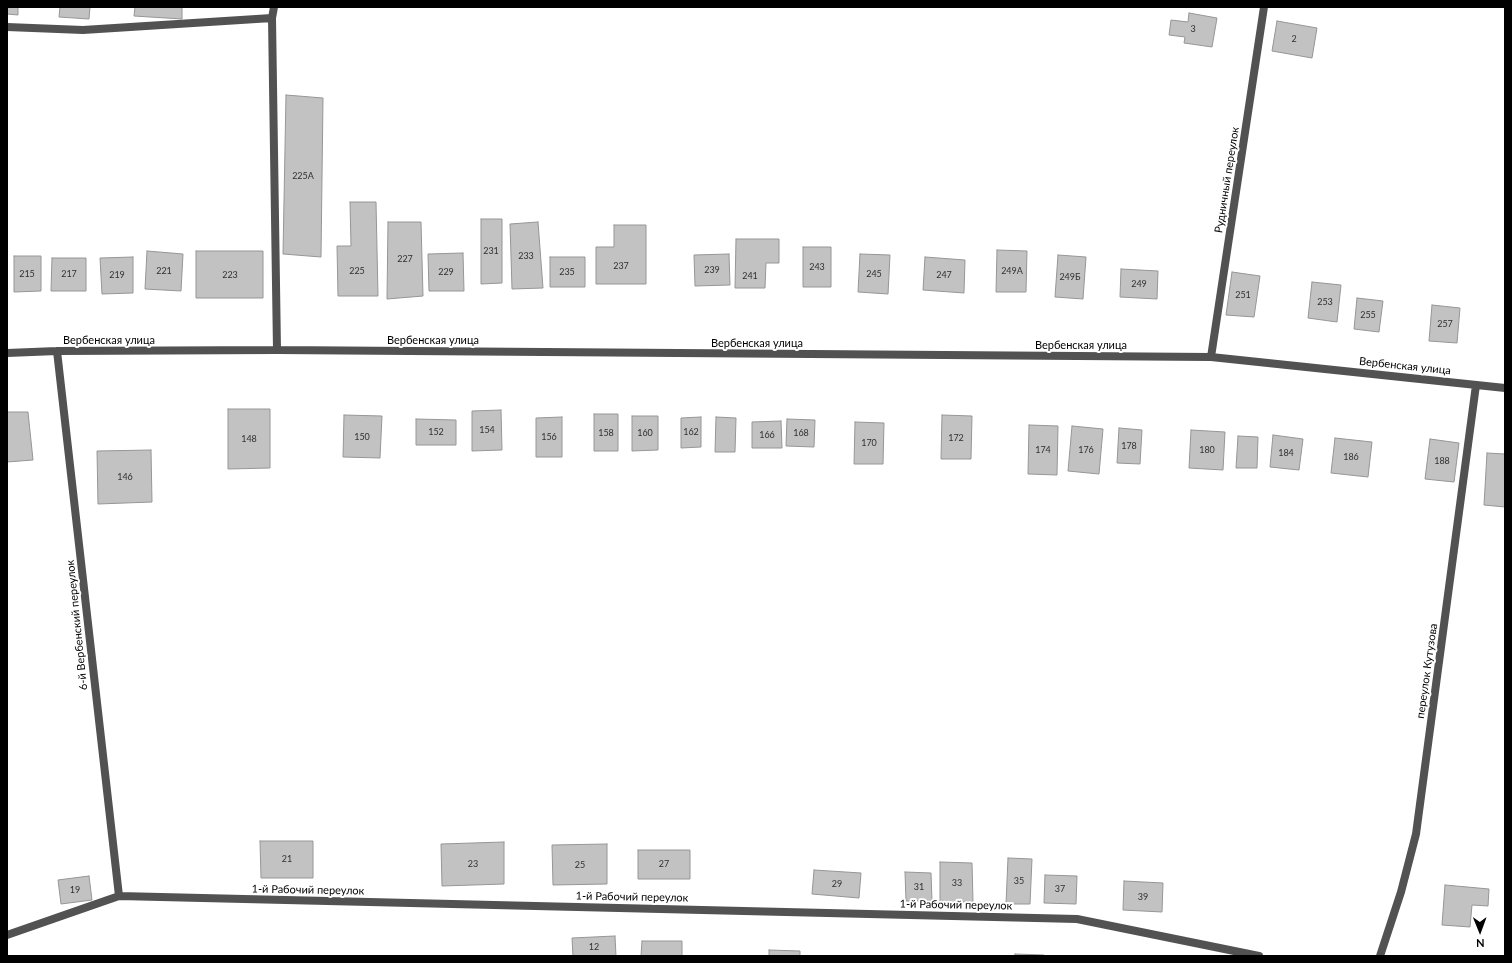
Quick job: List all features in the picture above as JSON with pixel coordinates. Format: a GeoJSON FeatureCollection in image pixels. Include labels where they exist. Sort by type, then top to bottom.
{"type":"FeatureCollection","features":[{"type":"Feature","properties":{"kind":"street"},"geometry":{"type":"LineString","coordinates":[[274,7],[272,18],[277,350]]}},
{"type":"Feature","properties":{"kind":"street","name":"Рудничный переулок"},"geometry":{"type":"LineString","coordinates":[[1210,357],[1264,7]]}},
{"type":"Feature","properties":{"kind":"street"},"geometry":{"type":"LineString","coordinates":[[7,27],[82,30],[272,18]]}},
{"type":"Feature","properties":{"kind":"street","name":"Вербенская улица"},"geometry":{"type":"LineString","coordinates":[[7,353],[57,351],[277,350],[1210,357],[1505,388]]}},
{"type":"Feature","properties":{"kind":"street","name":"6-й Вербенский переулок"},"geometry":{"type":"LineString","coordinates":[[57,351],[119,896]]}},
{"type":"Feature","properties":{"kind":"street","name":"переулок Кутузова"},"geometry":{"type":"LineString","coordinates":[[1380,956],[1416,834],[1476,385]]}},
{"type":"Feature","properties":{"kind":"street","name":"1-й Рабочий переулок"},"geometry":{"type":"LineString","coordinates":[[7,934],[119,896],[1076,919],[1259,956]]}},
{"type":"Feature","properties":{"kind":"building"},"geometry":{"type":"Polygon","coordinates":[[[7,7],[18,7],[18,15],[7,14],[7,7]]]}},
{"type":"Feature","properties":{"kind":"building"},"geometry":{"type":"Polygon","coordinates":[[[60,7],[90,7],[89,19],[59,17],[60,7]]]}},
{"type":"Feature","properties":{"kind":"building"},"geometry":{"type":"Polygon","coordinates":[[[135,7],[182,7],[182,19],[134,16],[135,7]]]}},
{"type":"Feature","properties":{"kind":"building"},"geometry":{"type":"Polygon","coordinates":[[[1189,13],[1217,18],[1212,47],[1184,43],[1185,37],[1169,35],[1171,20],[1188,22],[1189,13]]]}},
{"type":"Feature","properties":{"kind":"building"},"geometry":{"type":"Polygon","coordinates":[[[1277,21],[1317,28],[1312,58],[1272,51],[1277,21]]]}},
{"type":"Feature","properties":{"kind":"building"},"geometry":{"type":"Polygon","coordinates":[[[286,95],[323,98],[321,257],[283,254],[286,95]]]}},
{"type":"Feature","properties":{"kind":"building"},"geometry":{"type":"Polygon","coordinates":[[[350,202],[376,202],[378,296],[338,296],[337,246],[351,246],[350,202]]]}},
{"type":"Feature","properties":{"kind":"building"},"geometry":{"type":"Polygon","coordinates":[[[481,219],[502,219],[502,283],[481,284],[481,219]]]}},
{"type":"Feature","properties":{"kind":"building"},"geometry":{"type":"Polygon","coordinates":[[[388,222],[421,222],[423,296],[387,299],[388,222]]]}},
{"type":"Feature","properties":{"kind":"building"},"geometry":{"type":"Polygon","coordinates":[[[538,222],[543,288],[512,289],[510,224],[538,222]]]}},
{"type":"Feature","properties":{"kind":"building"},"geometry":{"type":"Polygon","coordinates":[[[614,225],[646,225],[646,284],[596,284],[596,247],[614,247],[614,225]]]}},
{"type":"Feature","properties":{"kind":"building"},"geometry":{"type":"Polygon","coordinates":[[[736,239],[779,239],[779,263],[766,263],[765,288],[735,288],[736,239]]]}},
{"type":"Feature","properties":{"kind":"building"},"geometry":{"type":"Polygon","coordinates":[[[803,247],[831,247],[831,287],[803,287],[803,247]]]}},
{"type":"Feature","properties":{"kind":"building"},"geometry":{"type":"Polygon","coordinates":[[[997,250],[1027,251],[1026,292],[996,292],[997,250]]]}},
{"type":"Feature","properties":{"kind":"building"},"geometry":{"type":"Polygon","coordinates":[[[147,251],[183,254],[181,291],[145,289],[147,251]]]}},
{"type":"Feature","properties":{"kind":"building"},"geometry":{"type":"Polygon","coordinates":[[[196,251],[263,251],[263,298],[196,298],[196,251]]]}},
{"type":"Feature","properties":{"kind":"building"},"geometry":{"type":"Polygon","coordinates":[[[463,253],[464,291],[429,291],[428,254],[463,253]]]}},
{"type":"Feature","properties":{"kind":"building"},"geometry":{"type":"Polygon","coordinates":[[[729,254],[730,285],[695,286],[694,255],[729,254]]]}},
{"type":"Feature","properties":{"kind":"building"},"geometry":{"type":"Polygon","coordinates":[[[860,254],[890,255],[888,294],[858,292],[860,254]]]}},
{"type":"Feature","properties":{"kind":"building"},"geometry":{"type":"Polygon","coordinates":[[[1058,255],[1086,257],[1083,299],[1055,297],[1058,255]]]}},
{"type":"Feature","properties":{"kind":"building"},"geometry":{"type":"Polygon","coordinates":[[[14,256],[41,256],[41,291],[14,292],[14,256]]]}},
{"type":"Feature","properties":{"kind":"building"},"geometry":{"type":"Polygon","coordinates":[[[133,257],[133,293],[102,294],[100,258],[133,257]]]}},
{"type":"Feature","properties":{"kind":"building"},"geometry":{"type":"Polygon","coordinates":[[[550,257],[585,257],[585,287],[550,287],[550,257]]]}},
{"type":"Feature","properties":{"kind":"building"},"geometry":{"type":"Polygon","coordinates":[[[925,257],[965,260],[964,293],[923,290],[925,257]]]}},
{"type":"Feature","properties":{"kind":"building"},"geometry":{"type":"Polygon","coordinates":[[[52,258],[86,258],[86,291],[51,291],[52,258]]]}},
{"type":"Feature","properties":{"kind":"building"},"geometry":{"type":"Polygon","coordinates":[[[1121,269],[1158,271],[1157,299],[1120,297],[1121,269]]]}},
{"type":"Feature","properties":{"kind":"building"},"geometry":{"type":"Polygon","coordinates":[[[1232,272],[1260,276],[1254,317],[1226,315],[1232,272]]]}},
{"type":"Feature","properties":{"kind":"building"},"geometry":{"type":"Polygon","coordinates":[[[1312,282],[1341,285],[1337,322],[1308,318],[1312,282]]]}},
{"type":"Feature","properties":{"kind":"building"},"geometry":{"type":"Polygon","coordinates":[[[1357,298],[1383,301],[1379,332],[1354,329],[1357,298]]]}},
{"type":"Feature","properties":{"kind":"building"},"geometry":{"type":"Polygon","coordinates":[[[1432,305],[1460,308],[1457,343],[1429,341],[1432,305]]]}},
{"type":"Feature","properties":{"kind":"building"},"geometry":{"type":"Polygon","coordinates":[[[228,409],[270,409],[270,468],[228,469],[228,409]]]}},
{"type":"Feature","properties":{"kind":"building"},"geometry":{"type":"Polygon","coordinates":[[[501,410],[502,450],[472,451],[472,411],[501,410]]]}},
{"type":"Feature","properties":{"kind":"building"},"geometry":{"type":"Polygon","coordinates":[[[7,412],[28,412],[33,460],[7,462],[7,412]]]}},
{"type":"Feature","properties":{"kind":"building"},"geometry":{"type":"Polygon","coordinates":[[[594,414],[618,414],[618,451],[594,451],[594,414]]]}},
{"type":"Feature","properties":{"kind":"building"},"geometry":{"type":"Polygon","coordinates":[[[344,415],[382,416],[380,458],[343,457],[344,415]]]}},
{"type":"Feature","properties":{"kind":"building"},"geometry":{"type":"Polygon","coordinates":[[[942,415],[972,416],[971,459],[941,459],[942,415]]]}},
{"type":"Feature","properties":{"kind":"building"},"geometry":{"type":"Polygon","coordinates":[[[632,416],[658,416],[658,450],[632,451],[632,416]]]}},
{"type":"Feature","properties":{"kind":"building"},"geometry":{"type":"Polygon","coordinates":[[[562,417],[562,457],[536,457],[536,418],[562,417]]]}},
{"type":"Feature","properties":{"kind":"building"},"geometry":{"type":"Polygon","coordinates":[[[701,417],[701,447],[681,448],[681,418],[701,417]]]}},
{"type":"Feature","properties":{"kind":"building"},"geometry":{"type":"Polygon","coordinates":[[[716,417],[736,418],[735,452],[715,452],[716,417]]]}},
{"type":"Feature","properties":{"kind":"building"},"geometry":{"type":"Polygon","coordinates":[[[416,419],[456,420],[456,445],[416,445],[416,419]]]}},
{"type":"Feature","properties":{"kind":"building"},"geometry":{"type":"Polygon","coordinates":[[[787,419],[815,420],[814,447],[786,446],[787,419]]]}},
{"type":"Feature","properties":{"kind":"building"},"geometry":{"type":"Polygon","coordinates":[[[781,421],[782,448],[752,448],[752,422],[781,421]]]}},
{"type":"Feature","properties":{"kind":"building"},"geometry":{"type":"Polygon","coordinates":[[[855,422],[884,423],[883,464],[854,464],[855,422]]]}},
{"type":"Feature","properties":{"kind":"building"},"geometry":{"type":"Polygon","coordinates":[[[1029,425],[1058,426],[1057,475],[1028,474],[1029,425]]]}},
{"type":"Feature","properties":{"kind":"building"},"geometry":{"type":"Polygon","coordinates":[[[1072,426],[1103,429],[1099,474],[1068,471],[1072,426]]]}},
{"type":"Feature","properties":{"kind":"building"},"geometry":{"type":"Polygon","coordinates":[[[1119,428],[1142,430],[1140,464],[1117,463],[1119,428]]]}},
{"type":"Feature","properties":{"kind":"building"},"geometry":{"type":"Polygon","coordinates":[[[1191,430],[1225,432],[1223,470],[1189,468],[1191,430]]]}},
{"type":"Feature","properties":{"kind":"building"},"geometry":{"type":"Polygon","coordinates":[[[1273,435],[1303,439],[1299,470],[1270,467],[1273,435]]]}},
{"type":"Feature","properties":{"kind":"building"},"geometry":{"type":"Polygon","coordinates":[[[1238,436],[1258,437],[1257,468],[1236,468],[1238,436]]]}},
{"type":"Feature","properties":{"kind":"building"},"geometry":{"type":"Polygon","coordinates":[[[1335,438],[1372,442],[1368,477],[1331,473],[1335,438]]]}},
{"type":"Feature","properties":{"kind":"building"},"geometry":{"type":"Polygon","coordinates":[[[1430,439],[1459,443],[1454,482],[1425,479],[1430,439]]]}},
{"type":"Feature","properties":{"kind":"building"},"geometry":{"type":"Polygon","coordinates":[[[151,450],[152,502],[98,504],[97,451],[151,450]]]}},
{"type":"Feature","properties":{"kind":"building"},"geometry":{"type":"Polygon","coordinates":[[[1487,453],[1505,454],[1505,507],[1484,505],[1487,453]]]}},
{"type":"Feature","properties":{"kind":"building"},"geometry":{"type":"Polygon","coordinates":[[[260,841],[313,841],[313,878],[261,878],[260,841]]]}},
{"type":"Feature","properties":{"kind":"building"},"geometry":{"type":"Polygon","coordinates":[[[504,842],[504,884],[442,886],[441,844],[504,842]]]}},
{"type":"Feature","properties":{"kind":"building"},"geometry":{"type":"Polygon","coordinates":[[[607,844],[607,884],[553,885],[552,845],[607,844]]]}},
{"type":"Feature","properties":{"kind":"building"},"geometry":{"type":"Polygon","coordinates":[[[638,850],[690,850],[690,879],[638,879],[638,850]]]}},
{"type":"Feature","properties":{"kind":"building"},"geometry":{"type":"Polygon","coordinates":[[[1008,858],[1032,859],[1030,904],[1006,904],[1008,858]]]}},
{"type":"Feature","properties":{"kind":"building"},"geometry":{"type":"Polygon","coordinates":[[[940,862],[972,863],[973,902],[940,902],[940,862]]]}},
{"type":"Feature","properties":{"kind":"building"},"geometry":{"type":"Polygon","coordinates":[[[814,870],[861,873],[859,898],[812,894],[814,870]]]}},
{"type":"Feature","properties":{"kind":"building"},"geometry":{"type":"Polygon","coordinates":[[[905,872],[931,873],[932,901],[906,901],[905,872]]]}},
{"type":"Feature","properties":{"kind":"building"},"geometry":{"type":"Polygon","coordinates":[[[1045,875],[1077,876],[1076,904],[1044,903],[1045,875]]]}},
{"type":"Feature","properties":{"kind":"building"},"geometry":{"type":"Polygon","coordinates":[[[89,876],[92,900],[61,904],[58,880],[89,876]]]}},
{"type":"Feature","properties":{"kind":"building"},"geometry":{"type":"Polygon","coordinates":[[[1124,881],[1163,883],[1162,912],[1123,910],[1124,881]]]}},
{"type":"Feature","properties":{"kind":"building"},"geometry":{"type":"Polygon","coordinates":[[[1445,885],[1489,889],[1488,906],[1472,905],[1470,927],[1442,925],[1445,885]]]}},
{"type":"Feature","properties":{"kind":"building"},"geometry":{"type":"Polygon","coordinates":[[[615,936],[616,956],[573,956],[572,938],[615,936]]]}},
{"type":"Feature","properties":{"kind":"building"},"geometry":{"type":"Polygon","coordinates":[[[642,941],[682,941],[682,956],[641,956],[642,941]]]}},
{"type":"Feature","properties":{"kind":"building"},"geometry":{"type":"Polygon","coordinates":[[[769,950],[800,951],[800,956],[769,956],[769,950]]]}},
{"type":"Feature","properties":{"kind":"building"},"geometry":{"type":"Polygon","coordinates":[[[1015,954],[1044,955],[1044,956],[1015,956],[1015,954]]]}}]}
